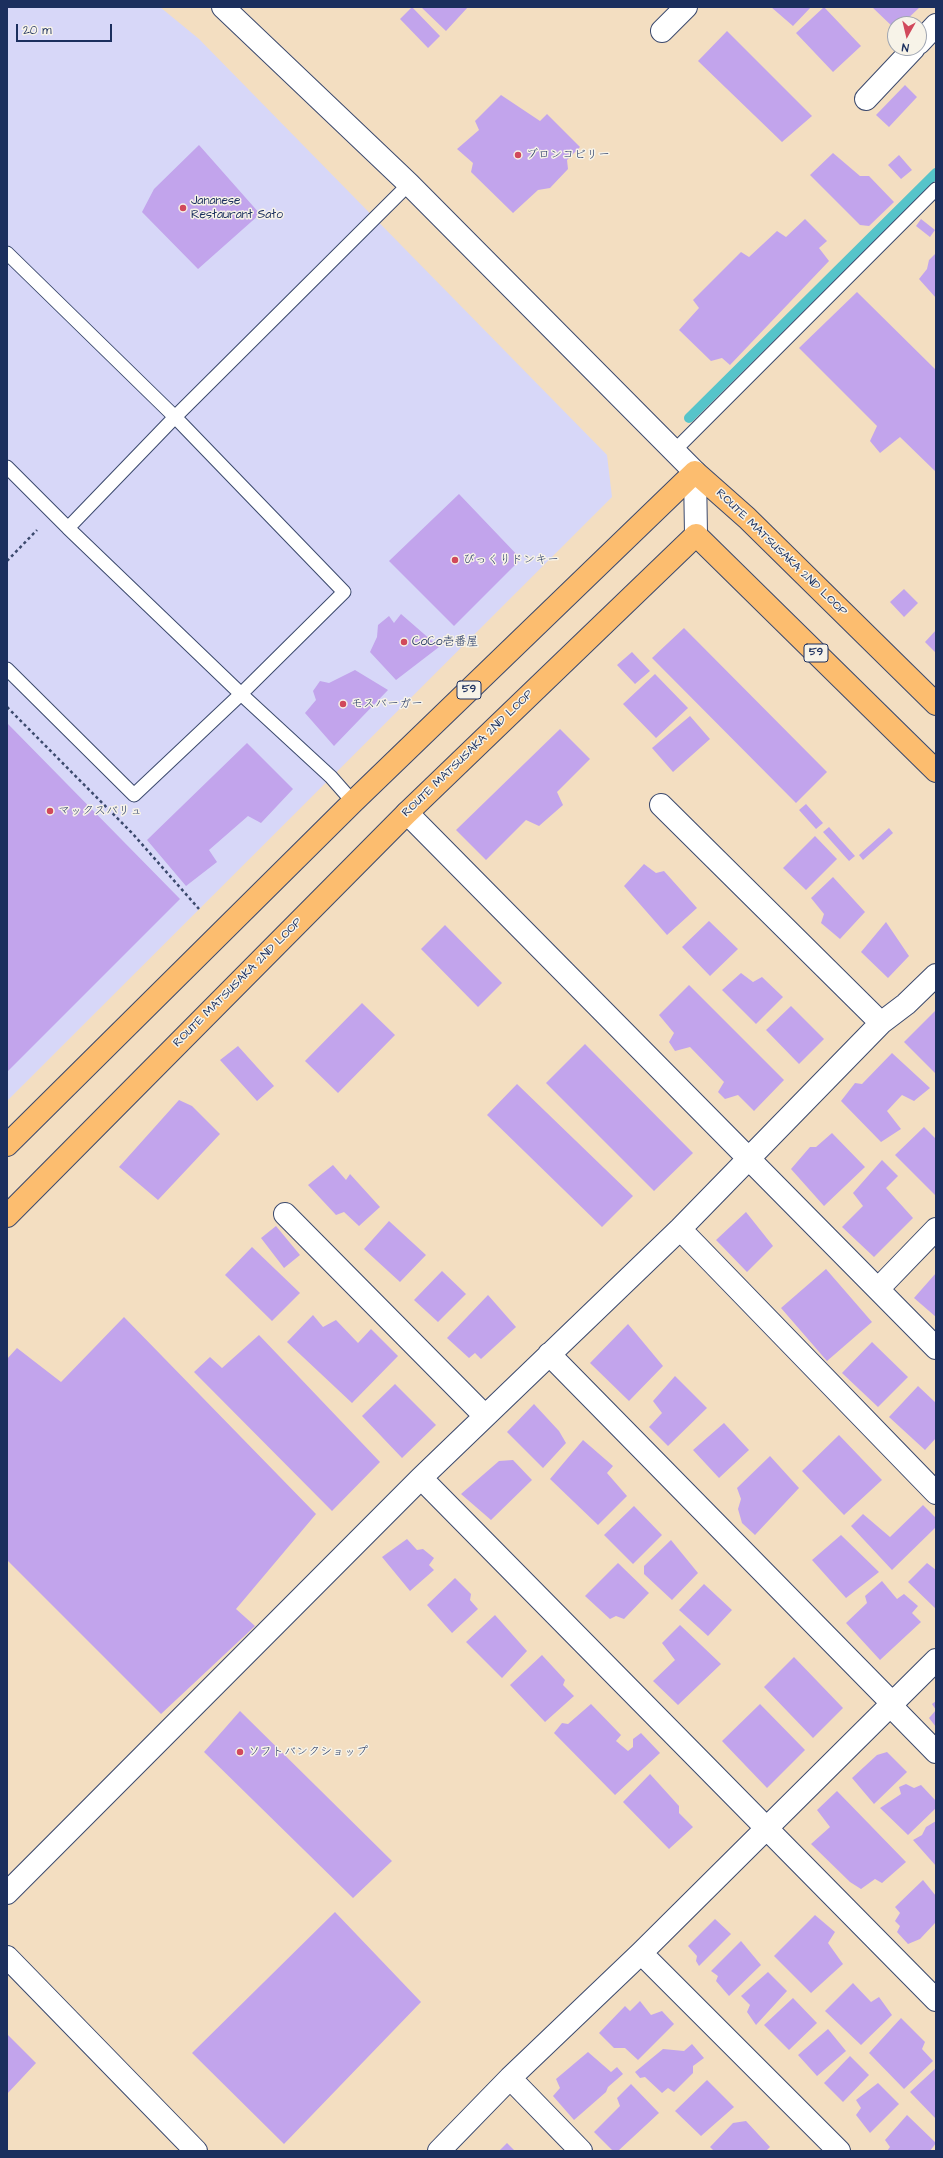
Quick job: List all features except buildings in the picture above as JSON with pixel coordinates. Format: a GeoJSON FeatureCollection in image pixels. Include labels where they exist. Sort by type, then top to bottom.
{"type":"FeatureCollection","features":[{"type":"Feature","properties":{"kind":"main road","name":"ROUTE MATSUSAKA 2ND LOOP"},"geometry":{"type":"LineString","coordinates":[[695,472],[748,518],[936,704]]}},
{"type":"Feature","properties":{"kind":"main road","name":"59"},"geometry":{"type":"LineString","coordinates":[[7,1145],[353,802],[695,472]]}},
{"type":"Feature","properties":{"kind":"main road","name":"ROUTE MATSUSAKA 2ND LOOP"},"geometry":{"type":"LineString","coordinates":[[7,1216],[407,813],[696,535]]}},
{"type":"Feature","properties":{"kind":"main road","name":"59"},"geometry":{"type":"LineString","coordinates":[[696,535],[936,771]]}},
{"type":"Feature","properties":{"kind":"street"},"geometry":{"type":"LineString","coordinates":[[223,7],[409,184],[695,472],[696,535]]}},
{"type":"Feature","properties":{"kind":"street"},"geometry":{"type":"LineString","coordinates":[[662,31],[686,7]]}},
{"type":"Feature","properties":{"kind":"street"},"geometry":{"type":"LineString","coordinates":[[927,34],[936,24]]}},
{"type":"Feature","properties":{"kind":"street"},"geometry":{"type":"LineString","coordinates":[[866,99],[906,56]]}},
{"type":"Feature","properties":{"kind":"street"},"geometry":{"type":"LineString","coordinates":[[661,805],[881,1023]]}},
{"type":"Feature","properties":{"kind":"street"},"geometry":{"type":"LineString","coordinates":[[407,813],[936,1348]]}},
{"type":"Feature","properties":{"kind":"street"},"geometry":{"type":"LineString","coordinates":[[7,1893],[421,1478],[680,1229],[881,1023],[906,1004],[936,974]]}},
{"type":"Feature","properties":{"kind":"street"},"geometry":{"type":"LineString","coordinates":[[285,1214],[485,1416]]}},
{"type":"Feature","properties":{"kind":"street"},"geometry":{"type":"LineString","coordinates":[[680,1229],[936,1493]]}},
{"type":"Feature","properties":{"kind":"street"},"geometry":{"type":"LineString","coordinates":[[878,1289],[936,1229]]}},
{"type":"Feature","properties":{"kind":"street"},"geometry":{"type":"LineString","coordinates":[[549,1354],[936,1752]]}},
{"type":"Feature","properties":{"kind":"street"},"geometry":{"type":"LineString","coordinates":[[421,1478],[936,2000]]}},
{"type":"Feature","properties":{"kind":"street"},"geometry":{"type":"LineString","coordinates":[[439,2151],[510,2078],[641,1953],[936,1660]]}},
{"type":"Feature","properties":{"kind":"street"},"geometry":{"type":"LineString","coordinates":[[641,1953],[840,2151]]}},
{"type":"Feature","properties":{"kind":"street"},"geometry":{"type":"LineString","coordinates":[[7,1957],[196,2151]]}},
{"type":"Feature","properties":{"kind":"street"},"geometry":{"type":"LineString","coordinates":[[510,2078],[581,2151]]}},
{"type":"Feature","properties":{"kind":"lane"},"geometry":{"type":"LineString","coordinates":[[68,528],[175,417],[409,184]]}},
{"type":"Feature","properties":{"kind":"lane"},"geometry":{"type":"LineString","coordinates":[[674,451],[936,189]]}},
{"type":"Feature","properties":{"kind":"lane"},"geometry":{"type":"LineString","coordinates":[[7,253],[175,417],[344,592],[241,694],[134,795],[7,669]]}},
{"type":"Feature","properties":{"kind":"lane"},"geometry":{"type":"LineString","coordinates":[[7,467],[68,528],[241,694],[331,777],[353,802]]}},
{"type":"Feature","properties":{"kind":"path"},"geometry":{"type":"LineString","coordinates":[[7,561],[38,529]]}},
{"type":"Feature","properties":{"kind":"path"},"geometry":{"type":"LineString","coordinates":[[7,707],[133,834],[198,909]]}},
{"type":"Feature","properties":{"kind":"shaded area"},"geometry":{"type":"Polygon","coordinates":[[[7,7],[160,7],[199,39],[607,455],[612,497],[7,1101],[7,7]]]}},
{"type":"Feature","properties":{"kind":"waterway"},"geometry":{"type":"LineString","coordinates":[[689,418],[936,173]]}},
{"type":"Feature","properties":{"kind":"place","name":"ブロンコビリー"},"geometry":{"type":"Point","coordinates":[518,155]}},
{"type":"Feature","properties":{"kind":"place","name":"Jananese Restaurant Sato"},"geometry":{"type":"Point","coordinates":[183,208]}},
{"type":"Feature","properties":{"kind":"place","name":"びっくりドンキー"},"geometry":{"type":"Point","coordinates":[455,560]}},
{"type":"Feature","properties":{"kind":"place","name":"CoCo壱番屋"},"geometry":{"type":"Point","coordinates":[404,642]}},
{"type":"Feature","properties":{"kind":"place","name":"モスバーガー"},"geometry":{"type":"Point","coordinates":[343,704]}},
{"type":"Feature","properties":{"kind":"place","name":"マックスバリュ"},"geometry":{"type":"Point","coordinates":[50,811]}},
{"type":"Feature","properties":{"kind":"place","name":"ソフトバンクショップ"},"geometry":{"type":"Point","coordinates":[240,1752]}}]}
